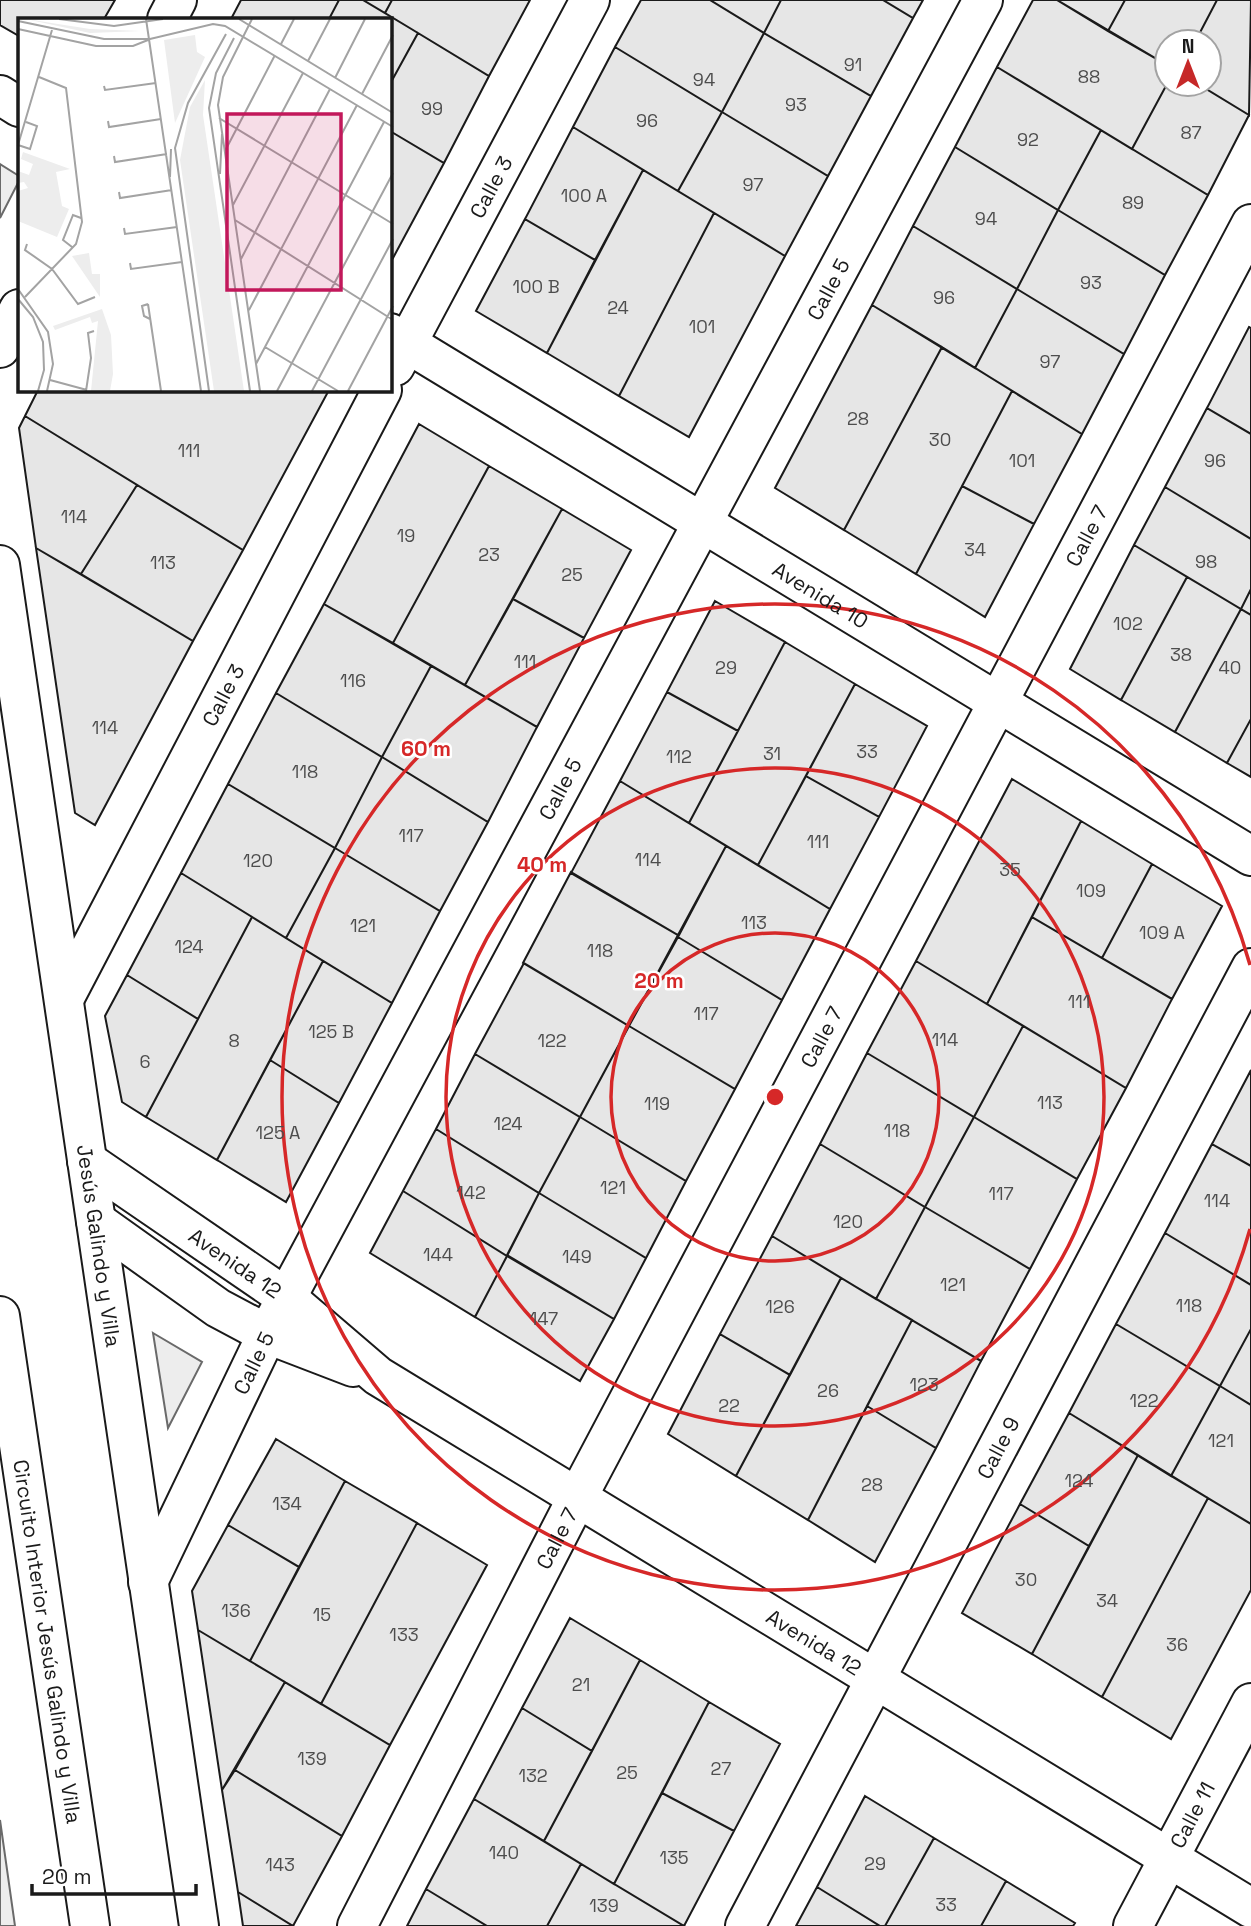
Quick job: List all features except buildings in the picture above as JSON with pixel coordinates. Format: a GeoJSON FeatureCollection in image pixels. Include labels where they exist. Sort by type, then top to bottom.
{"type":"FeatureCollection","features":[{"type":"Feature","properties":{"kind":"main road"},"geometry":{"type":"LineString","coordinates":[[168,18],[177,0]]}},
{"type":"Feature","properties":{"kind":"main road","name":"Calle 3"},"geometry":{"type":"LineString","coordinates":[[396,350],[590,0]]}},
{"type":"Feature","properties":{"kind":"main road","name":"Calle 5"},"geometry":{"type":"LineString","coordinates":[[148,1582],[267,1334],[983,0]]}},
{"type":"Feature","properties":{"kind":"main road"},"geometry":{"type":"LineString","coordinates":[[0,95],[18,106]]}},
{"type":"Feature","properties":{"kind":"main road","name":"Calle 7"},"geometry":{"type":"LineString","coordinates":[[357,1926],[577,1498],[1251,224]]}},
{"type":"Feature","properties":{"kind":"main road"},"geometry":{"type":"LineString","coordinates":[[0,348],[18,311]]}},
{"type":"Feature","properties":{"kind":"main road","name":"Avenida 10"},"geometry":{"type":"LineString","coordinates":[[396,350],[703,522],[1251,856]]}},
{"type":"Feature","properties":{"kind":"main road","name":"Calle 3"},"geometry":{"type":"LineString","coordinates":[[64,999],[381,392]]}},
{"type":"Feature","properties":{"kind":"main road","name":"Jesús Galindo y Villa"},"geometry":{"type":"LineString","coordinates":[[0,565],[199,1926]]}},
{"type":"Feature","properties":{"kind":"main road","name":"Calle 9"},"geometry":{"type":"LineString","coordinates":[[745,1926],[1251,968]]}},
{"type":"Feature","properties":{"kind":"main road","name":"Avenida 12"},"geometry":{"type":"LineString","coordinates":[[87,1161],[287,1298],[378,1376],[1251,1908]]}},
{"type":"Feature","properties":{"kind":"main road","name":"Avenida 12"},"geometry":{"type":"LineString","coordinates":[[96,1221],[218,1308],[267,1334],[378,1376]]}},
{"type":"Feature","properties":{"kind":"main road","name":"Circuito Interior Jesús Galindo y Villa"},"geometry":{"type":"LineString","coordinates":[[0,1316],[90,1926]]}},
{"type":"Feature","properties":{"kind":"main road","name":"Calle 11"},"geometry":{"type":"LineString","coordinates":[[1133,1926],[1251,1703]]}},
{"type":"Feature","properties":{"kind":"shaded area"},"geometry":{"type":"Polygon","coordinates":[[[0,164],[18,175],[18,183],[0,218],[0,164]]]}},
{"type":"Feature","properties":{"kind":"shaded area"},"geometry":{"type":"Polygon","coordinates":[[[153,1333],[202,1362],[168,1428],[153,1333]]]}},
{"type":"Feature","properties":{"kind":"shaded area"},"geometry":{"type":"Polygon","coordinates":[[[0,1820],[15,1926],[0,1926],[0,1820]]]}}]}
